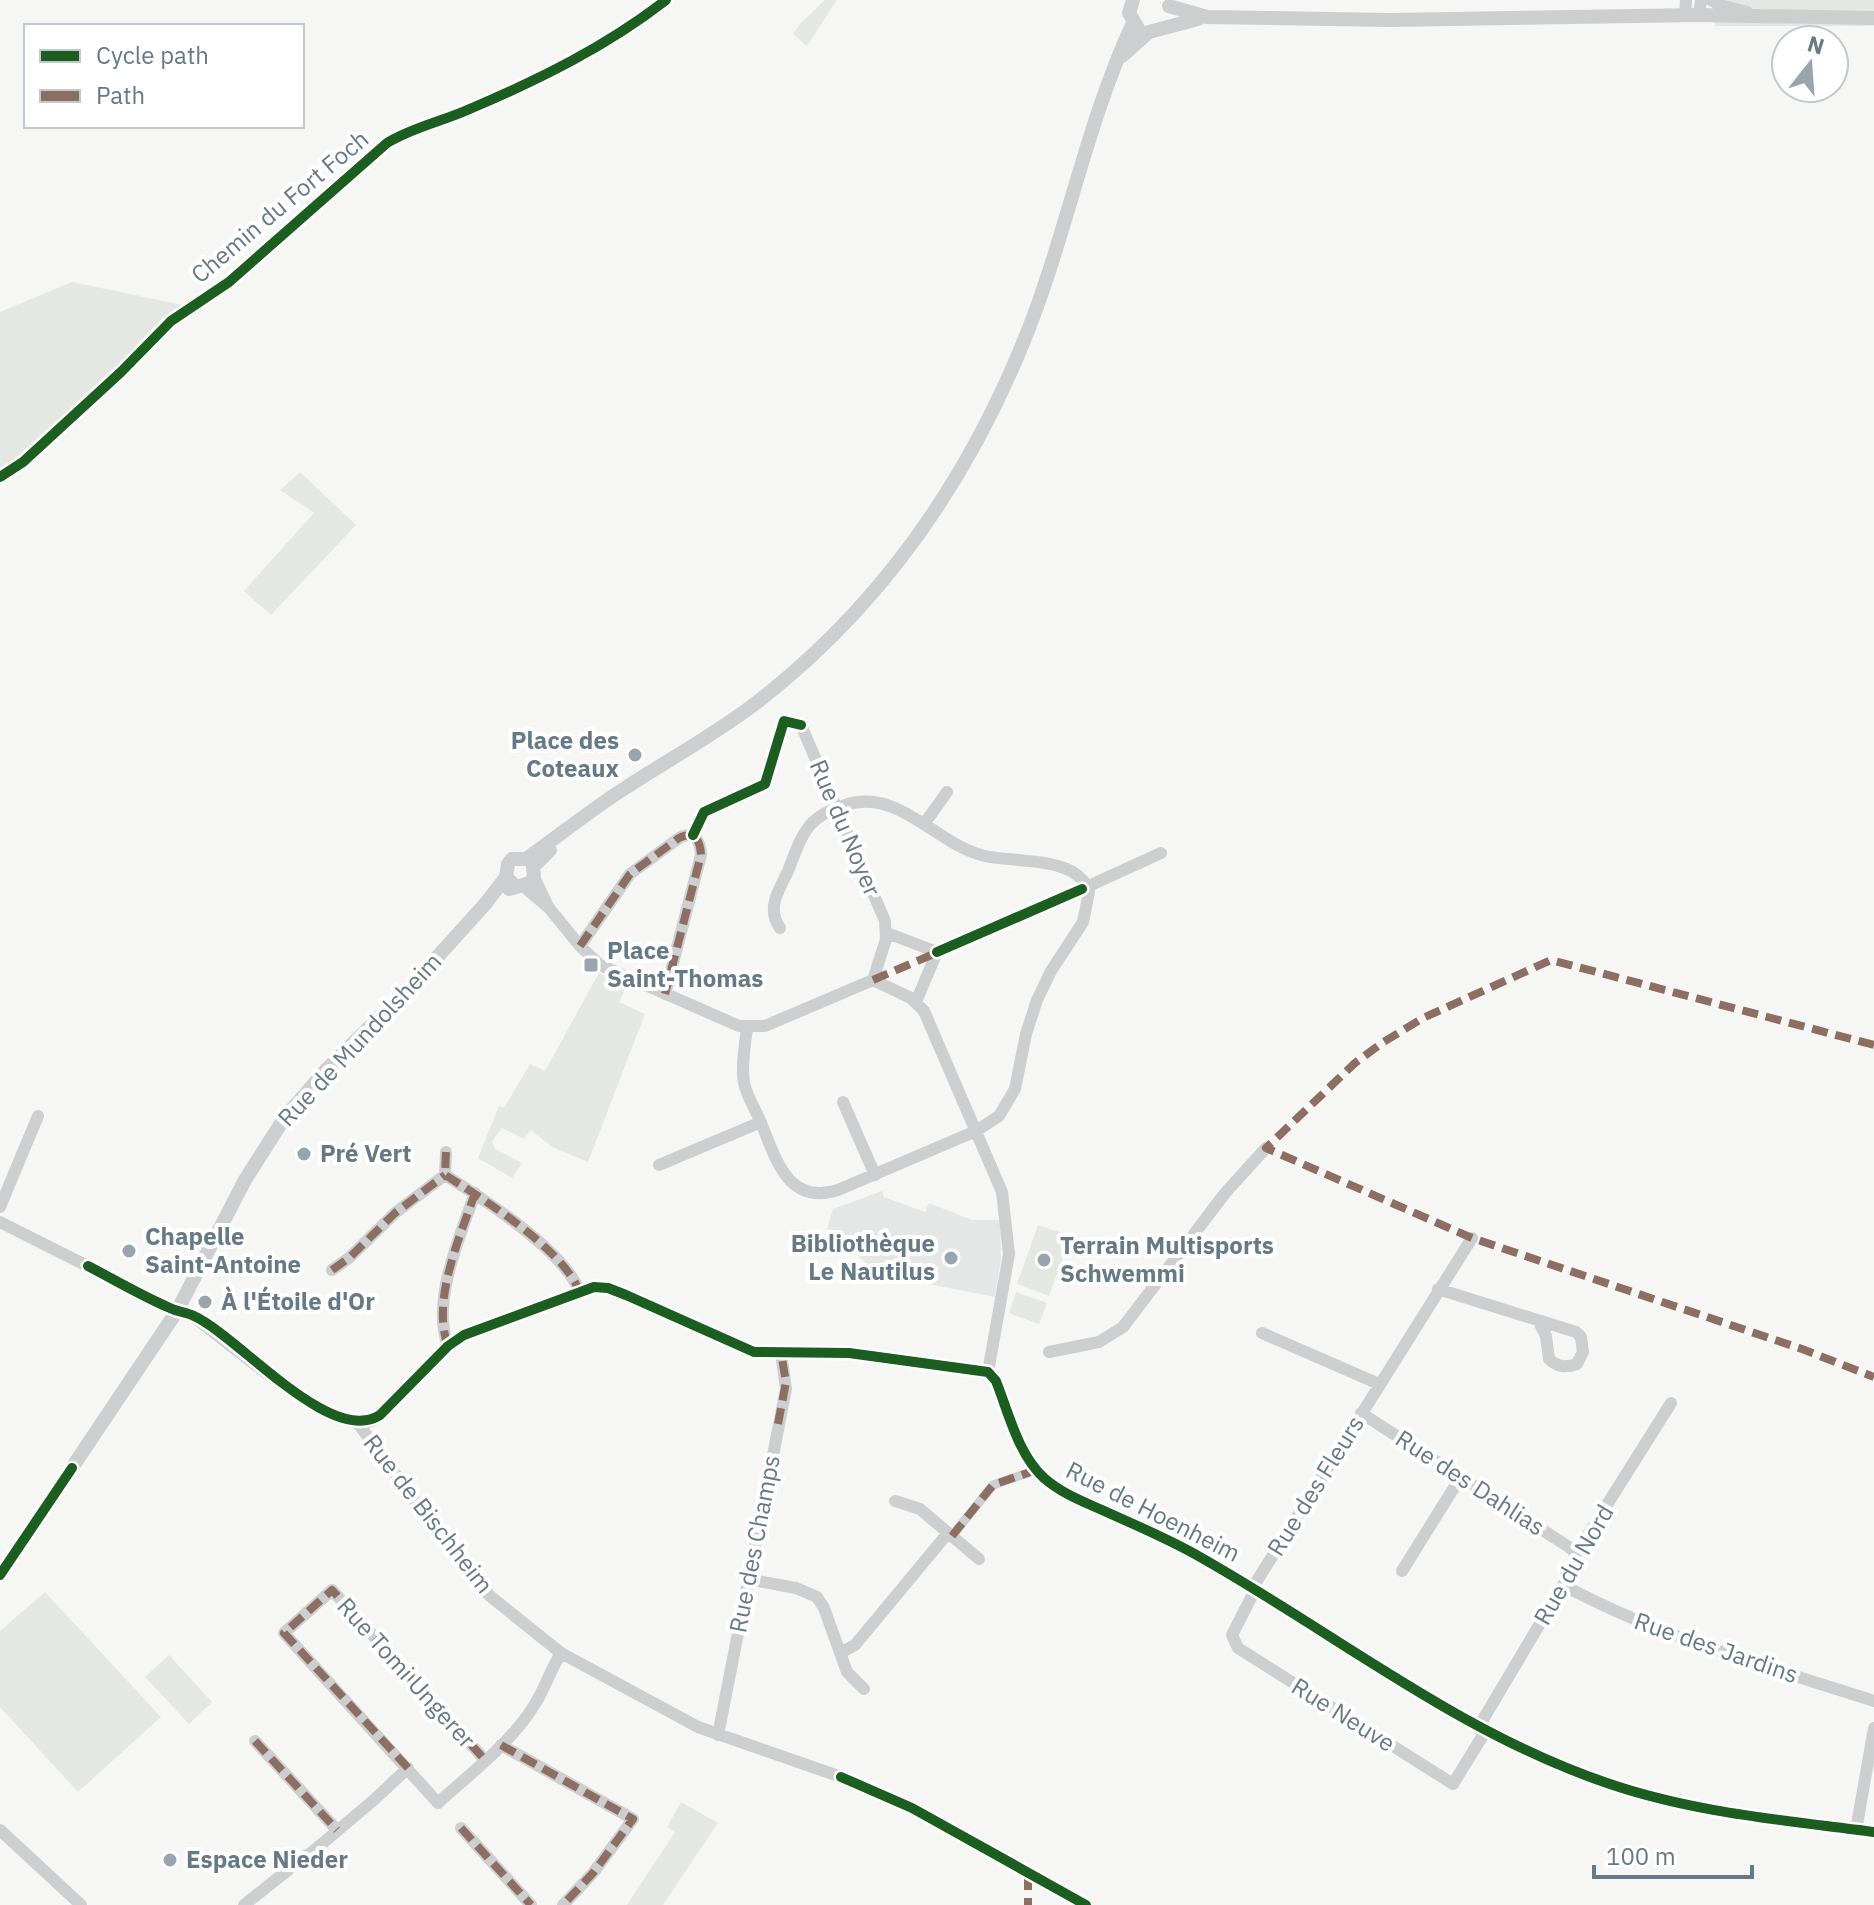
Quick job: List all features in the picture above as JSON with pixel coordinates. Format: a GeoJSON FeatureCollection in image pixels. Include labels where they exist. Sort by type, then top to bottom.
{"type":"FeatureCollection","features":[{"type":"Feature","properties":{"kind":"street"},"geometry":{"type":"LineString","coordinates":[[1133,0],[1129,13],[1133,23],[1143,31],[1207,17],[1390,20],[1692,16],[1874,18]]}},
{"type":"Feature","properties":{"kind":"street"},"geometry":{"type":"LineString","coordinates":[[1686,0],[1692,16]]}},
{"type":"Feature","properties":{"kind":"street"},"geometry":{"type":"LineString","coordinates":[[1692,16],[1701,0]]}},
{"type":"Feature","properties":{"kind":"street"},"geometry":{"type":"LineString","coordinates":[[1711,0],[1732,9],[1770,17]]}},
{"type":"Feature","properties":{"kind":"street"},"geometry":{"type":"LineString","coordinates":[[1114,65],[1133,44],[1169,17],[1168,3],[1207,17]]}},
{"type":"Feature","properties":{"kind":"street","name":"Rue de Mundolsheim"},"geometry":{"type":"LineString","coordinates":[[0,1575],[177,1311],[245,1180],[285,1117],[312,1084],[412,985],[486,903],[523,875],[563,834],[617,793],[739,716],[783,682],[856,612],[923,531],[954,485],[984,431],[1022,347],[1059,247],[1104,91],[1133,23]]}},
{"type":"Feature","properties":{"kind":"street","name":"Rue du Noyer"},"geometry":{"type":"LineString","coordinates":[[801,725],[885,921],[887,933]]}},
{"type":"Feature","properties":{"kind":"street"},"geometry":{"type":"LineString","coordinates":[[924,824],[947,792]]}},
{"type":"Feature","properties":{"kind":"street"},"geometry":{"type":"LineString","coordinates":[[747,1028],[744,1081],[779,1166],[797,1187],[829,1193],[976,1131],[999,1116],[1013,1094],[1037,1000],[1051,971],[1080,929],[1088,905],[1085,888],[1072,872],[1054,865],[980,855],[958,846],[899,809],[860,801],[837,807],[815,818],[803,834],[774,903],[774,920],[780,928]]}},
{"type":"Feature","properties":{"kind":"street"},"geometry":{"type":"LineString","coordinates":[[580,946],[630,874],[643,862],[687,834],[698,839],[701,855],[696,882],[665,994]]}},
{"type":"Feature","properties":{"kind":"street"},"geometry":{"type":"LineString","coordinates":[[1085,888],[1161,853]]}},
{"type":"Feature","properties":{"kind":"street"},"geometry":{"type":"LineString","coordinates":[[523,875],[580,946],[600,965],[747,1028],[765,1026],[873,980]]}},
{"type":"Feature","properties":{"kind":"street"},"geometry":{"type":"LineString","coordinates":[[873,980],[887,933],[937,952],[916,1002]]}},
{"type":"Feature","properties":{"kind":"street"},"geometry":{"type":"LineString","coordinates":[[0,1222],[177,1311],[194,1316],[325,1411],[357,1422],[370,1421],[380,1415],[448,1346],[473,1330],[594,1287],[616,1291],[747,1350],[849,1353],[988,1372],[1007,1272],[1008,1232],[1002,1192],[924,1011],[916,1002],[873,980]]}},
{"type":"Feature","properties":{"kind":"street"},"geometry":{"type":"LineString","coordinates":[[843,1102],[875,1175]]}},
{"type":"Feature","properties":{"kind":"street"},"geometry":{"type":"LineString","coordinates":[[0,1207],[38,1116]]}},
{"type":"Feature","properties":{"kind":"street"},"geometry":{"type":"LineString","coordinates":[[659,1165],[761,1122]]}},
{"type":"Feature","properties":{"kind":"street"},"geometry":{"type":"LineString","coordinates":[[1049,1352],[1099,1342],[1123,1327],[1218,1202],[1266,1148]]}},
{"type":"Feature","properties":{"kind":"street"},"geometry":{"type":"LineString","coordinates":[[445,1175],[446,1152]]}},
{"type":"Feature","properties":{"kind":"street"},"geometry":{"type":"LineString","coordinates":[[445,1175],[500,1210],[569,1270],[579,1291]]}},
{"type":"Feature","properties":{"kind":"street"},"geometry":{"type":"LineString","coordinates":[[332,1270],[349,1258],[395,1213],[445,1175]]}},
{"type":"Feature","properties":{"kind":"street"},"geometry":{"type":"LineString","coordinates":[[448,1346],[442,1327],[443,1300],[475,1193]]}},
{"type":"Feature","properties":{"kind":"street","name":"Rue des Fleurs"},"geometry":{"type":"LineString","coordinates":[[1255,1587],[1472,1238]]}},
{"type":"Feature","properties":{"kind":"street"},"geometry":{"type":"LineString","coordinates":[[1438,1289],[1538,1320]]}},
{"type":"Feature","properties":{"kind":"street"},"geometry":{"type":"LineString","coordinates":[[1262,1333],[1379,1384]]}},
{"type":"Feature","properties":{"kind":"street","name":"Rue des Champs"},"geometry":{"type":"LineString","coordinates":[[718,1735],[786,1389],[781,1353]]}},
{"type":"Feature","properties":{"kind":"street","name":"Rue de Hoenheim"},"geometry":{"type":"LineString","coordinates":[[988,1372],[996,1381],[1022,1447],[1036,1470],[1067,1494],[1197,1555],[1255,1587],[1482,1730],[1621,1788],[1739,1816],[1874,1832]]}},
{"type":"Feature","properties":{"kind":"street","name":"Rue du Nord"},"geometry":{"type":"LineString","coordinates":[[1482,1730],[1575,1563],[1576,1554],[1671,1403]]}},
{"type":"Feature","properties":{"kind":"street","name":"Rue des Dahlias"},"geometry":{"type":"LineString","coordinates":[[1361,1413],[1576,1554]]}},
{"type":"Feature","properties":{"kind":"street","name":"Rue de Bischheim"},"geometry":{"type":"LineString","coordinates":[[357,1422],[454,1554],[490,1596],[561,1653],[672,1715],[718,1735],[841,1777]]}},
{"type":"Feature","properties":{"kind":"street"},"geometry":{"type":"LineString","coordinates":[[840,1653],[855,1645],[993,1485],[1036,1470]]}},
{"type":"Feature","properties":{"kind":"street"},"geometry":{"type":"LineString","coordinates":[[1402,1571],[1460,1478]]}},
{"type":"Feature","properties":{"kind":"street"},"geometry":{"type":"LineString","coordinates":[[895,1501],[920,1509],[979,1559]]}},
{"type":"Feature","properties":{"kind":"street"},"geometry":{"type":"LineString","coordinates":[[747,1579],[796,1588],[817,1597],[824,1608],[847,1672],[864,1689]]}},
{"type":"Feature","properties":{"kind":"street","name":"Rue des Jardins"},"geometry":{"type":"LineString","coordinates":[[1563,1585],[1619,1614],[1695,1643],[1874,1701]]}},
{"type":"Feature","properties":{"kind":"street","name":"Rue Neuve"},"geometry":{"type":"LineString","coordinates":[[1255,1587],[1232,1635],[1238,1648],[1453,1784],[1482,1730]]}},
{"type":"Feature","properties":{"kind":"street","name":"Rue Tomi Ungerer"},"geometry":{"type":"LineString","coordinates":[[332,1590],[485,1760],[438,1803],[408,1768],[284,1633],[332,1590]]}},
{"type":"Feature","properties":{"kind":"street"},"geometry":{"type":"LineString","coordinates":[[485,1760],[535,1705],[561,1653]]}},
{"type":"Feature","properties":{"kind":"street"},"geometry":{"type":"LineString","coordinates":[[1856,1830],[1874,1728]]}},
{"type":"Feature","properties":{"kind":"street"},"geometry":{"type":"LineString","coordinates":[[255,1741],[337,1830]]}},
{"type":"Feature","properties":{"kind":"street"},"geometry":{"type":"LineString","coordinates":[[501,1745],[633,1819],[593,1873],[563,1905]]}},
{"type":"Feature","properties":{"kind":"street"},"geometry":{"type":"LineString","coordinates":[[244,1905],[288,1870],[291,1863],[311,1853],[408,1768]]}},
{"type":"Feature","properties":{"kind":"street"},"geometry":{"type":"LineString","coordinates":[[461,1828],[531,1905]]}},
{"type":"Feature","properties":{"kind":"street"},"geometry":{"type":"LineString","coordinates":[[0,1830],[81,1905]]}},
{"type":"Feature","properties":{"kind":"shaded area"},"geometry":{"type":"Polygon","coordinates":[[[825,0],[837,0],[807,46],[793,34],[825,0]]]}},
{"type":"Feature","properties":{"kind":"shaded area"},"geometry":{"type":"Polygon","coordinates":[[[1713,0],[1874,0],[1874,26],[1715,26],[1713,0]]]}},
{"type":"Feature","properties":{"kind":"shaded area"},"geometry":{"type":"Polygon","coordinates":[[[72,282],[183,305],[83,412],[0,472],[0,312],[72,282]]]}},
{"type":"Feature","properties":{"kind":"shaded area"},"geometry":{"type":"Polygon","coordinates":[[[300,472],[356,525],[271,615],[244,591],[314,513],[280,490],[300,472]]]}},
{"type":"Feature","properties":{"kind":"shaded area"},"geometry":{"type":"Polygon","coordinates":[[[599,973],[627,985],[619,1002],[645,1014],[588,1162],[552,1147],[531,1130],[524,1139],[502,1128],[492,1141],[495,1149],[522,1163],[512,1178],[478,1158],[499,1106],[504,1108],[530,1064],[545,1071],[599,973]]]}},
{"type":"Feature","properties":{"kind":"shaded area"},"geometry":{"type":"Polygon","coordinates":[[[882,1191],[884,1197],[925,1212],[929,1203],[972,1220],[1000,1220],[1001,1258],[995,1297],[877,1274],[848,1245],[824,1239],[833,1209],[882,1191]]]}},
{"type":"Feature","properties":{"kind":"shaded area","name":"Terrain Multisports Schwemmi"},"geometry":{"type":"Polygon","coordinates":[[[1038,1225],[1071,1236],[1049,1296],[1017,1284],[1038,1225]]]}},
{"type":"Feature","properties":{"kind":"shaded area"},"geometry":{"type":"Polygon","coordinates":[[[1016,1292],[1047,1303],[1039,1324],[1009,1313],[1016,1292]]]}},
{"type":"Feature","properties":{"kind":"shaded area"},"geometry":{"type":"Polygon","coordinates":[[[45,1592],[161,1717],[78,1792],[0,1707],[0,1631],[45,1592]]]}},
{"type":"Feature","properties":{"kind":"shaded area"},"geometry":{"type":"Polygon","coordinates":[[[169,1655],[212,1702],[189,1724],[145,1677],[169,1655]]]}},
{"type":"Feature","properties":{"kind":"shaded area"},"geometry":{"type":"Polygon","coordinates":[[[681,1802],[718,1823],[663,1905],[627,1905],[675,1832],[667,1827],[681,1802]]]}},
{"type":"Feature","properties":{"kind":"marked path"},"geometry":{"type":"LineString","coordinates":[[580,946],[630,874],[679,838],[693,836],[698,841],[701,855],[665,994]]}},
{"type":"Feature","properties":{"kind":"marked path"},"geometry":{"type":"LineString","coordinates":[[873,980],[943,950]]}},
{"type":"Feature","properties":{"kind":"marked path"},"geometry":{"type":"LineString","coordinates":[[1874,1045],[1551,960],[1423,1018],[1382,1043],[1355,1063],[1266,1148],[1472,1238],[1802,1349],[1874,1377]]}},
{"type":"Feature","properties":{"kind":"marked path"},"geometry":{"type":"LineString","coordinates":[[446,1152],[445,1175],[540,1242],[570,1275],[579,1291]]}},
{"type":"Feature","properties":{"kind":"marked path"},"geometry":{"type":"LineString","coordinates":[[332,1270],[349,1258],[395,1213],[445,1175]]}},
{"type":"Feature","properties":{"kind":"marked path"},"geometry":{"type":"LineString","coordinates":[[448,1346],[444,1328],[445,1289],[475,1193]]}},
{"type":"Feature","properties":{"kind":"marked path"},"geometry":{"type":"LineString","coordinates":[[778,1424],[786,1382],[781,1353]]}},
{"type":"Feature","properties":{"kind":"marked path"},"geometry":{"type":"LineString","coordinates":[[952,1536],[993,1485],[1036,1470]]}},
{"type":"Feature","properties":{"kind":"marked path"},"geometry":{"type":"LineString","coordinates":[[408,1768],[284,1633],[332,1590],[485,1760]]}},
{"type":"Feature","properties":{"kind":"marked path"},"geometry":{"type":"LineString","coordinates":[[255,1741],[337,1830]]}},
{"type":"Feature","properties":{"kind":"marked path"},"geometry":{"type":"LineString","coordinates":[[501,1745],[633,1819],[593,1873],[563,1905]]}},
{"type":"Feature","properties":{"kind":"marked path"},"geometry":{"type":"LineString","coordinates":[[461,1828],[531,1905]]}},
{"type":"Feature","properties":{"kind":"marked path"},"geometry":{"type":"LineString","coordinates":[[1028,1874],[1028,1905]]}},
{"type":"Feature","properties":{"kind":"cycle path","name":"Chemin du Fort Foch"},"geometry":{"type":"LineString","coordinates":[[0,477],[23,462],[121,372],[171,321],[229,282],[387,143],[548,73],[597,47],[666,0]]}},
{"type":"Feature","properties":{"kind":"cycle path"},"geometry":{"type":"LineString","coordinates":[[693,835],[704,812],[765,784],[784,721],[801,725]]}},
{"type":"Feature","properties":{"kind":"cycle path"},"geometry":{"type":"LineString","coordinates":[[937,952],[1082,889]]}},
{"type":"Feature","properties":{"kind":"cycle path"},"geometry":{"type":"LineString","coordinates":[[88,1266],[160,1303],[194,1316],[213,1327],[311,1403],[336,1416],[360,1421],[380,1415],[448,1346],[464,1335],[594,1287],[608,1288],[626,1295],[754,1352],[849,1353],[988,1372],[996,1381],[1027,1457],[1051,1483],[1200,1557],[1399,1680],[1500,1737],[1607,1783],[1673,1802],[1874,1832]]}},
{"type":"Feature","properties":{"kind":"cycle path"},"geometry":{"type":"LineString","coordinates":[[0,1575],[72,1468]]}},
{"type":"Feature","properties":{"kind":"cycle path"},"geometry":{"type":"LineString","coordinates":[[841,1777],[912,1808],[1086,1905]]}},
{"type":"Feature","properties":{"kind":"place","name":"Place des Coteaux"},"geometry":{"type":"Point","coordinates":[635,755]}},
{"type":"Feature","properties":{"kind":"place","name":"Place Saint-Thomas"},"geometry":{"type":"Point","coordinates":[591,965]}},
{"type":"Feature","properties":{"kind":"place","name":"Pré Vert"},"geometry":{"type":"Point","coordinates":[304,1154]}},
{"type":"Feature","properties":{"kind":"place","name":"Chapelle Saint-Antoine"},"geometry":{"type":"Point","coordinates":[129,1251]}},
{"type":"Feature","properties":{"kind":"place","name":"Bibliothèque Le Nautilus"},"geometry":{"type":"Point","coordinates":[951,1258]}},
{"type":"Feature","properties":{"kind":"place","name":"Terrain Multisports Schwemmi"},"geometry":{"type":"Point","coordinates":[1044,1260]}},
{"type":"Feature","properties":{"kind":"place","name":"À l'Étoile d'Or"},"geometry":{"type":"Point","coordinates":[205,1302]}},
{"type":"Feature","properties":{"kind":"place","name":"Espace Nieder"},"geometry":{"type":"Point","coordinates":[170,1860]}}]}
